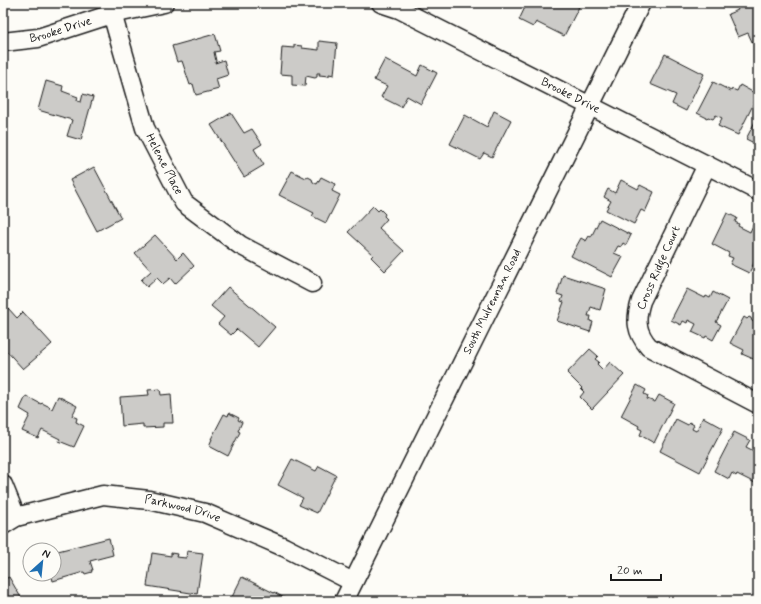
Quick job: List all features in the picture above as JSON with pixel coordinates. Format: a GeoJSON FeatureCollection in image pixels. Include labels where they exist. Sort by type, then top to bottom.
{"type":"FeatureCollection","features":[{"type":"Feature","properties":{"kind":"street","name":"Brooke Drive"},"geometry":{"type":"LineString","coordinates":[[3,42],[38,38],[110,8],[164,3]]}},
{"type":"Feature","properties":{"kind":"street","name":"Brooke Drive"},"geometry":{"type":"LineString","coordinates":[[381,3],[399,9],[758,191]]}},
{"type":"Feature","properties":{"kind":"street","name":"South Mulrennan Road"},"geometry":{"type":"LineString","coordinates":[[344,601],[641,3]]}},
{"type":"Feature","properties":{"kind":"street","name":"Helene Place"},"geometry":{"type":"LineString","coordinates":[[110,8],[145,128],[184,203],[240,245],[312,283]]}},
{"type":"Feature","properties":{"kind":"street","name":"Cross Ridge Court"},"geometry":{"type":"LineString","coordinates":[[707,165],[641,302],[637,322],[642,336],[649,347],[758,404]]}},
{"type":"Feature","properties":{"kind":"street"},"geometry":{"type":"LineString","coordinates":[[3,486],[10,521]]}},
{"type":"Feature","properties":{"kind":"street","name":"Parkwood Drive"},"geometry":{"type":"LineString","coordinates":[[10,521],[103,494],[149,500],[205,513],[284,547],[353,582]]}},
{"type":"Feature","properties":{"kind":"building"},"geometry":{"type":"Polygon","coordinates":[[[527,3],[571,3],[579,7],[564,36],[536,22],[533,27],[519,20],[527,3]]]}},
{"type":"Feature","properties":{"kind":"building"},"geometry":{"type":"Polygon","coordinates":[[[735,3],[758,3],[758,42],[753,44],[748,33],[738,37],[728,14],[738,10],[735,3]]]}},
{"type":"Feature","properties":{"kind":"building"},"geometry":{"type":"Polygon","coordinates":[[[215,34],[220,51],[214,52],[215,63],[224,60],[228,75],[216,79],[219,89],[196,95],[193,84],[190,85],[182,61],[177,62],[172,46],[215,34]]]}},
{"type":"Feature","properties":{"kind":"building"},"geometry":{"type":"Polygon","coordinates":[[[319,41],[337,43],[334,75],[319,75],[320,73],[317,73],[317,77],[315,78],[306,76],[305,86],[292,85],[292,75],[280,74],[282,47],[294,48],[294,45],[302,46],[302,48],[319,50],[319,41]]]}},
{"type":"Feature","properties":{"kind":"building"},"geometry":{"type":"Polygon","coordinates":[[[665,54],[704,74],[686,111],[672,104],[676,95],[650,84],[665,54]]]}},
{"type":"Feature","properties":{"kind":"building"},"geometry":{"type":"Polygon","coordinates":[[[385,59],[417,76],[422,65],[437,73],[421,104],[407,96],[401,107],[381,97],[387,86],[374,80],[385,59]]]}},
{"type":"Feature","properties":{"kind":"building"},"geometry":{"type":"Polygon","coordinates":[[[46,81],[63,86],[62,91],[78,97],[77,101],[81,102],[83,94],[93,97],[81,140],[67,136],[72,120],[38,110],[46,81]]]}},
{"type":"Feature","properties":{"kind":"building"},"geometry":{"type":"Polygon","coordinates":[[[713,82],[731,91],[732,89],[737,91],[740,85],[758,95],[738,135],[718,126],[722,118],[716,115],[713,119],[707,118],[697,113],[713,82]]]}},
{"type":"Feature","properties":{"kind":"building"},"geometry":{"type":"Polygon","coordinates":[[[494,111],[511,120],[492,157],[484,153],[480,159],[450,144],[465,115],[487,127],[494,111]]]}},
{"type":"Feature","properties":{"kind":"building"},"geometry":{"type":"Polygon","coordinates":[[[231,113],[244,133],[252,129],[262,144],[254,149],[264,165],[244,177],[211,125],[231,113]]]}},
{"type":"Feature","properties":{"kind":"building"},"geometry":{"type":"Polygon","coordinates":[[[758,116],[758,141],[756,144],[746,139],[758,116]]]}},
{"type":"Feature","properties":{"kind":"building"},"geometry":{"type":"Polygon","coordinates":[[[94,167],[121,218],[97,231],[70,180],[94,167]]]}},
{"type":"Feature","properties":{"kind":"building"},"geometry":{"type":"Polygon","coordinates":[[[292,171],[306,178],[308,177],[312,179],[313,182],[317,184],[321,177],[335,184],[332,191],[340,195],[326,223],[312,216],[314,213],[279,195],[292,171]]]}},
{"type":"Feature","properties":{"kind":"building"},"geometry":{"type":"Polygon","coordinates":[[[621,180],[638,189],[640,185],[654,192],[645,212],[641,210],[634,224],[606,210],[611,201],[604,197],[608,189],[615,193],[621,180]]]}},
{"type":"Feature","properties":{"kind":"building"},"geometry":{"type":"Polygon","coordinates":[[[373,206],[378,211],[380,209],[385,214],[384,216],[387,219],[379,228],[404,251],[385,271],[371,257],[373,255],[348,232],[373,206]]]}},
{"type":"Feature","properties":{"kind":"building"},"geometry":{"type":"Polygon","coordinates":[[[727,213],[737,218],[735,222],[739,224],[738,226],[750,232],[753,225],[758,227],[758,255],[749,273],[730,264],[733,258],[728,256],[729,253],[712,244],[727,213]]]}},
{"type":"Feature","properties":{"kind":"building"},"geometry":{"type":"Polygon","coordinates":[[[600,219],[631,235],[626,245],[623,243],[621,247],[618,246],[614,253],[623,257],[612,277],[571,256],[581,238],[586,241],[589,236],[591,237],[600,219]]]}},
{"type":"Feature","properties":{"kind":"building"},"geometry":{"type":"Polygon","coordinates":[[[155,235],[177,259],[183,253],[194,266],[175,284],[170,278],[163,284],[157,278],[147,287],[141,280],[151,271],[135,253],[155,235]]]}},
{"type":"Feature","properties":{"kind":"building"},"geometry":{"type":"Polygon","coordinates":[[[563,275],[606,289],[600,310],[591,307],[588,316],[591,316],[590,321],[593,322],[590,332],[557,321],[564,302],[561,301],[563,296],[557,294],[563,275]]]}},
{"type":"Feature","properties":{"kind":"building"},"geometry":{"type":"Polygon","coordinates":[[[228,287],[275,327],[258,347],[237,329],[231,335],[218,324],[224,317],[211,306],[228,287]]]}},
{"type":"Feature","properties":{"kind":"building"},"geometry":{"type":"Polygon","coordinates":[[[687,289],[705,298],[706,296],[710,298],[713,292],[728,300],[716,322],[721,325],[713,340],[706,336],[705,338],[692,332],[696,324],[688,320],[687,323],[683,321],[681,325],[671,320],[687,289]]]}},
{"type":"Feature","properties":{"kind":"building"},"geometry":{"type":"Polygon","coordinates":[[[8,308],[17,318],[23,312],[52,344],[23,369],[3,347],[3,313],[8,308]]]}},
{"type":"Feature","properties":{"kind":"building"},"geometry":{"type":"Polygon","coordinates":[[[758,315],[758,361],[742,354],[744,350],[730,343],[744,317],[747,319],[749,317],[751,318],[754,322],[758,315]]]}},
{"type":"Feature","properties":{"kind":"building"},"geometry":{"type":"Polygon","coordinates":[[[590,349],[598,356],[595,359],[599,362],[597,364],[603,370],[610,362],[624,375],[592,409],[580,397],[584,392],[581,389],[582,388],[567,373],[590,349]]]}},
{"type":"Feature","properties":{"kind":"building"},"geometry":{"type":"Polygon","coordinates":[[[637,385],[646,390],[644,394],[648,396],[647,399],[655,402],[659,395],[674,403],[654,443],[640,435],[642,430],[638,428],[639,426],[621,416],[637,385]]]}},
{"type":"Feature","properties":{"kind":"building"},"geometry":{"type":"Polygon","coordinates":[[[160,389],[161,395],[171,394],[173,423],[163,423],[163,427],[143,428],[143,424],[122,426],[120,397],[149,395],[148,390],[160,389]]]}},
{"type":"Feature","properties":{"kind":"building"},"geometry":{"type":"Polygon","coordinates":[[[26,396],[52,409],[58,396],[77,406],[72,416],[77,418],[76,422],[84,426],[74,447],[59,441],[60,439],[42,430],[38,438],[22,431],[30,415],[20,409],[26,396]]]}},
{"type":"Feature","properties":{"kind":"building"},"geometry":{"type":"Polygon","coordinates":[[[229,413],[239,418],[238,420],[242,422],[238,431],[240,432],[228,456],[209,446],[224,414],[228,416],[229,413]]]}},
{"type":"Feature","properties":{"kind":"building"},"geometry":{"type":"Polygon","coordinates":[[[703,417],[723,428],[700,472],[660,451],[676,419],[688,425],[689,422],[694,425],[692,429],[696,431],[703,417]]]}},
{"type":"Feature","properties":{"kind":"building"},"geometry":{"type":"Polygon","coordinates":[[[734,432],[750,440],[746,447],[754,451],[755,448],[758,450],[758,476],[755,483],[737,474],[736,476],[732,473],[729,479],[714,471],[734,432]]]}},
{"type":"Feature","properties":{"kind":"building"},"geometry":{"type":"Polygon","coordinates":[[[292,459],[316,471],[319,466],[336,475],[317,513],[299,505],[303,498],[278,485],[292,459]]]}},
{"type":"Feature","properties":{"kind":"building"},"geometry":{"type":"Polygon","coordinates":[[[109,538],[113,555],[90,561],[93,570],[91,570],[92,572],[85,574],[84,572],[62,578],[62,550],[109,538]]]}},
{"type":"Feature","properties":{"kind":"building"},"geometry":{"type":"Polygon","coordinates":[[[187,551],[203,553],[197,594],[147,586],[152,553],[171,556],[171,553],[177,554],[176,557],[186,558],[187,551]]]}},
{"type":"Feature","properties":{"kind":"building"},"geometry":{"type":"Polygon","coordinates":[[[9,577],[23,601],[3,601],[3,580],[9,577]]]}},
{"type":"Feature","properties":{"kind":"building"},"geometry":{"type":"Polygon","coordinates":[[[242,577],[274,592],[289,601],[230,601],[242,577]]]}}]}
